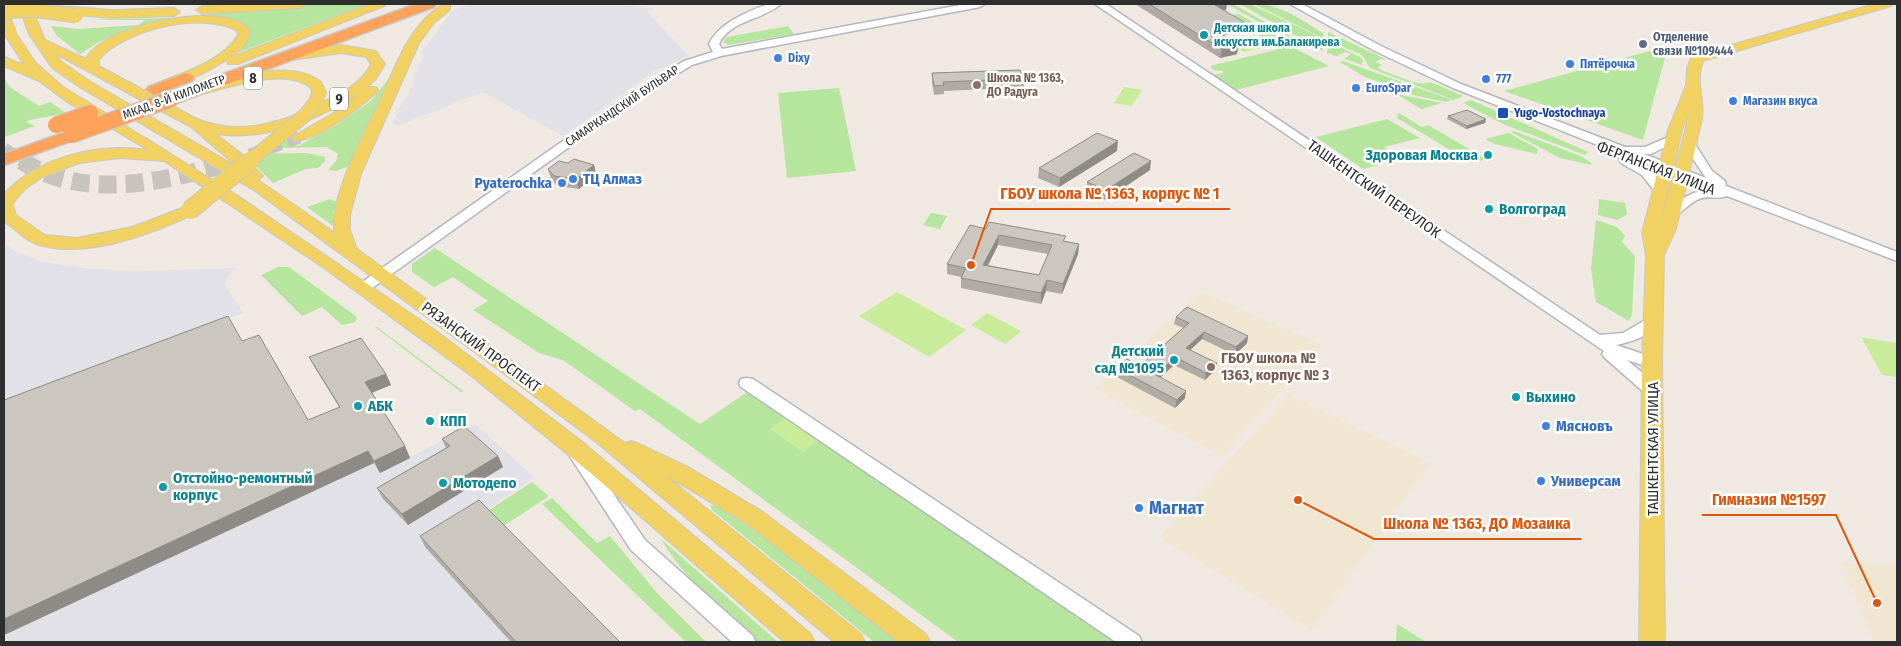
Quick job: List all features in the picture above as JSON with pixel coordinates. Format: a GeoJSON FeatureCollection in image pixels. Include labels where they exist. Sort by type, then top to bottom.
{"type":"FeatureCollection","features":[{"type":"Feature","properties":{"kind":"highway","name":"МКАД, 8-Й КИЛОМЕТР"},"geometry":{"type":"LineString","coordinates":[[4,144],[394,4]]}},
{"type":"Feature","properties":{"kind":"highway","name":"МКАД, 8-Й КИЛОМЕТР"},"geometry":{"type":"LineString","coordinates":[[4,160],[429,4]]}},
{"type":"Feature","properties":{"kind":"main road","name":"РЯЗАНСКИЙ ПРОСПЕКТ"},"geometry":{"type":"LineString","coordinates":[[24,4],[30,26],[40,43],[58,65],[86,86],[261,188],[350,251],[604,437],[852,642]]}},
{"type":"Feature","properties":{"kind":"main road"},"geometry":{"type":"LineString","coordinates":[[34,4],[70,12],[112,14],[272,6]]}},
{"type":"Feature","properties":{"kind":"main road"},"geometry":{"type":"LineString","coordinates":[[4,14],[32,10],[76,16],[149,17],[300,4]]}},
{"type":"Feature","properties":{"kind":"main road"},"geometry":{"type":"LineString","coordinates":[[233,62],[380,4]]}},
{"type":"Feature","properties":{"kind":"main road","name":"ТАШКЕНТСКАЯ УЛИЦА"},"geometry":{"type":"LineString","coordinates":[[1652,642],[1652,363],[1655,255],[1650,233],[1673,139],[1691,87],[1693,68],[1697,58],[1887,4]]}},
{"type":"Feature","properties":{"kind":"main road"},"geometry":{"type":"LineString","coordinates":[[299,137],[328,123],[363,99],[377,84],[410,32],[425,19],[449,5]]}},
{"type":"Feature","properties":{"kind":"main road"},"geometry":{"type":"LineString","coordinates":[[350,251],[342,230],[342,215],[353,174],[413,43],[431,19],[449,5]]}},
{"type":"Feature","properties":{"kind":"main road","name":"РЯЗАНСКИЙ ПРОСПЕКТ"},"geometry":{"type":"LineString","coordinates":[[4,14],[8,31],[31,67],[60,93],[179,163],[363,288],[572,446],[802,642]]}},
{"type":"Feature","properties":{"kind":"main road"},"geometry":{"type":"LineString","coordinates":[[93,68],[92,58],[99,50],[119,38],[144,28],[174,22],[205,20],[232,23],[242,28],[243,39],[224,56],[154,90]]}},
{"type":"Feature","properties":{"kind":"main road"},"geometry":{"type":"LineString","coordinates":[[40,43],[93,68],[190,121],[239,160],[255,176],[261,188]]}},
{"type":"Feature","properties":{"kind":"main road","name":"9"},"geometry":{"type":"LineString","coordinates":[[190,121],[210,129],[222,130],[251,130],[278,126],[304,117],[346,95],[364,82],[378,64],[371,54],[350,49],[321,50],[282,58]]}},
{"type":"Feature","properties":{"kind":"main road"},"geometry":{"type":"LineString","coordinates":[[4,61],[42,78]]}},
{"type":"Feature","properties":{"kind":"main road","name":"8"},"geometry":{"type":"LineString","coordinates":[[171,99],[247,79],[275,76],[291,76],[314,83],[319,89],[320,95],[304,116],[190,210],[159,224],[132,233],[86,241],[43,240],[35,237],[8,217],[5,212],[5,202],[22,183],[53,167],[78,159],[126,152],[159,157],[179,163]]}},
{"type":"Feature","properties":{"kind":"main road","name":"ТАШКЕНТСКАЯ УЛИЦА"},"geometry":{"type":"LineString","coordinates":[[1655,255],[1668,229],[1697,110],[1691,87]]}},
{"type":"Feature","properties":{"kind":"main road"},"geometry":{"type":"LineString","coordinates":[[604,437],[682,474],[755,518],[917,642]]}},
{"type":"Feature","properties":{"kind":"street"},"geometry":{"type":"LineString","coordinates":[[719,53],[714,44],[719,35],[750,16],[776,4]]}},
{"type":"Feature","properties":{"kind":"street","name":"САМАРКАНДСКИЙ БУЛЬВАР"},"geometry":{"type":"LineString","coordinates":[[363,288],[631,98],[688,63],[719,53],[980,4]]}},
{"type":"Feature","properties":{"kind":"street","name":"ТАШКЕНТСКИЙ ПЕРЕУЛОК"},"geometry":{"type":"LineString","coordinates":[[1100,4],[1594,339],[1614,350],[1652,363]]}},
{"type":"Feature","properties":{"kind":"street","name":"ФЕРГАНСКАЯ УЛИЦА"},"geometry":{"type":"LineString","coordinates":[[1296,4],[1385,52],[1490,103],[1897,257]]}},
{"type":"Feature","properties":{"kind":"street"},"geometry":{"type":"LineString","coordinates":[[1599,145],[1647,151],[1673,139]]}},
{"type":"Feature","properties":{"kind":"street"},"geometry":{"type":"LineString","coordinates":[[1689,144],[1707,173],[1729,194]]}},
{"type":"Feature","properties":{"kind":"street"},"geometry":{"type":"LineString","coordinates":[[1599,145],[1641,169],[1660,190]]}},
{"type":"Feature","properties":{"kind":"street"},"geometry":{"type":"LineString","coordinates":[[1672,212],[1695,194],[1707,192],[1729,194]]}},
{"type":"Feature","properties":{"kind":"street"},"geometry":{"type":"LineString","coordinates":[[1594,339],[1624,340],[1634,336],[1654,321]]}},
{"type":"Feature","properties":{"kind":"street"},"geometry":{"type":"LineString","coordinates":[[1594,339],[1652,390]]}},
{"type":"Feature","properties":{"kind":"street"},"geometry":{"type":"LineString","coordinates":[[747,383],[1132,642]]}},
{"type":"Feature","properties":{"kind":"street"},"geometry":{"type":"LineString","coordinates":[[572,446],[638,545],[746,642]]}},
{"type":"Feature","properties":{"kind":"shaded area"},"geometry":{"type":"Polygon","coordinates":[[[471,4],[614,4],[655,9],[647,12],[689,56],[653,72],[563,136],[483,92],[398,126],[392,123],[415,81],[412,79],[424,55],[420,54],[453,10],[471,4]]]}},
{"type":"Feature","properties":{"kind":"shaded area"},"geometry":{"type":"Polygon","coordinates":[[[4,243],[16,252],[44,262],[84,268],[135,271],[235,268],[224,283],[243,313],[4,403],[4,243]]]}},
{"type":"Feature","properties":{"kind":"shaded area","name":"ГБОУ школа № 1363, корпус № 3"},"geometry":{"type":"Polygon","coordinates":[[[1202,292],[1322,345],[1222,456],[1095,389],[1202,292]]]}},
{"type":"Feature","properties":{"kind":"shaded area"},"geometry":{"type":"Polygon","coordinates":[[[366,349],[391,385],[371,394],[410,457],[475,424],[535,478],[484,511],[613,642],[4,642],[4,414],[248,352],[314,431],[346,417],[315,368],[366,349]]]}},
{"type":"Feature","properties":{"kind":"shaded area"},"geometry":{"type":"Polygon","coordinates":[[[1289,395],[1430,463],[1312,630],[1159,537],[1289,395]]]}},
{"type":"Feature","properties":{"kind":"shaded area"},"geometry":{"type":"Polygon","coordinates":[[[1841,563],[1897,565],[1897,642],[1874,642],[1841,563]]]}},
{"type":"Feature","properties":{"kind":"green space"},"geometry":{"type":"Polygon","coordinates":[[[318,4],[368,4],[226,57],[247,33],[241,24],[221,19],[203,18],[120,34],[99,42],[80,54],[57,36],[51,26],[78,29],[139,25],[145,20],[78,20],[167,18],[318,4]]]}},
{"type":"Feature","properties":{"kind":"green space"},"geometry":{"type":"Polygon","coordinates":[[[1227,4],[1233,4],[1308,46],[1303,47],[1227,4]]]}},
{"type":"Feature","properties":{"kind":"green space"},"geometry":{"type":"Polygon","coordinates":[[[1240,4],[1250,4],[1324,39],[1323,51],[1240,4]]]}},
{"type":"Feature","properties":{"kind":"green space"},"geometry":{"type":"Polygon","coordinates":[[[1254,4],[1273,7],[1291,14],[1323,33],[1323,38],[1254,4]]]}},
{"type":"Feature","properties":{"kind":"green space"},"geometry":{"type":"Polygon","coordinates":[[[1239,14],[1287,42],[1273,43],[1234,20],[1238,18],[1230,15],[1239,14]]]}},
{"type":"Feature","properties":{"kind":"green space"},"geometry":{"type":"Polygon","coordinates":[[[788,26],[794,34],[729,45],[723,42],[727,37],[788,26]]]}},
{"type":"Feature","properties":{"kind":"green space"},"geometry":{"type":"Polygon","coordinates":[[[418,29],[349,166],[336,171],[328,170],[336,161],[338,154],[327,147],[276,148],[284,140],[298,146],[335,126],[371,101],[390,77],[404,46],[418,29]]]}},
{"type":"Feature","properties":{"kind":"green space"},"geometry":{"type":"Polygon","coordinates":[[[1328,32],[1387,60],[1381,59],[1375,62],[1382,65],[1377,68],[1413,82],[1431,82],[1463,96],[1454,100],[1370,68],[1362,55],[1328,40],[1328,32]]]}},
{"type":"Feature","properties":{"kind":"green space"},"geometry":{"type":"Polygon","coordinates":[[[1254,36],[1270,46],[1244,52],[1228,42],[1254,36]]]}},
{"type":"Feature","properties":{"kind":"green space"},"geometry":{"type":"Polygon","coordinates":[[[1328,41],[1360,57],[1363,60],[1362,65],[1344,59],[1351,54],[1345,52],[1337,56],[1327,53],[1328,41]]]}},
{"type":"Feature","properties":{"kind":"green space"},"geometry":{"type":"Polygon","coordinates":[[[1668,46],[1643,140],[1504,91],[1668,46]]]}},
{"type":"Feature","properties":{"kind":"green space"},"geometry":{"type":"Polygon","coordinates":[[[1287,47],[1296,49],[1329,66],[1236,90],[1213,75],[1223,73],[1223,71],[1213,70],[1210,66],[1287,47]]]}},
{"type":"Feature","properties":{"kind":"green space"},"geometry":{"type":"Polygon","coordinates":[[[1343,61],[1404,83],[1396,88],[1365,77],[1340,62],[1343,61]]]}},
{"type":"Feature","properties":{"kind":"green space"},"geometry":{"type":"Polygon","coordinates":[[[4,78],[10,87],[39,106],[50,102],[66,113],[30,120],[26,122],[35,126],[4,137],[4,78]]]}},
{"type":"Feature","properties":{"kind":"green space"},"geometry":{"type":"Polygon","coordinates":[[[1124,87],[1142,90],[1132,106],[1114,103],[1124,87]]]}},
{"type":"Feature","properties":{"kind":"green space"},"geometry":{"type":"Polygon","coordinates":[[[1416,87],[1452,100],[1446,102],[1404,93],[1416,87]]]}},
{"type":"Feature","properties":{"kind":"green space"},"geometry":{"type":"Polygon","coordinates":[[[839,88],[856,171],[787,178],[778,93],[839,88]]]}},
{"type":"Feature","properties":{"kind":"green space"},"geometry":{"type":"Polygon","coordinates":[[[1398,95],[1401,95],[1442,103],[1421,109],[1398,95]]]}},
{"type":"Feature","properties":{"kind":"green space"},"geometry":{"type":"Polygon","coordinates":[[[1471,100],[1588,152],[1585,155],[1503,124],[1463,103],[1471,100]]]}},
{"type":"Feature","properties":{"kind":"green space"},"geometry":{"type":"Polygon","coordinates":[[[1399,113],[1422,127],[1428,125],[1486,159],[1472,163],[1397,118],[1399,113]]]}},
{"type":"Feature","properties":{"kind":"green space"},"geometry":{"type":"Polygon","coordinates":[[[1387,119],[1420,138],[1384,147],[1391,152],[1372,157],[1382,164],[1363,169],[1316,137],[1387,119]]]}},
{"type":"Feature","properties":{"kind":"green space"},"geometry":{"type":"Polygon","coordinates":[[[1514,131],[1581,156],[1592,165],[1560,158],[1511,132],[1514,131]]]}},
{"type":"Feature","properties":{"kind":"green space"},"geometry":{"type":"Polygon","coordinates":[[[1509,133],[1538,149],[1537,154],[1495,144],[1485,139],[1509,133]]]}},
{"type":"Feature","properties":{"kind":"green space"},"geometry":{"type":"Polygon","coordinates":[[[307,153],[325,157],[325,161],[318,168],[306,169],[273,183],[244,154],[307,153]]]}},
{"type":"Feature","properties":{"kind":"green space"},"geometry":{"type":"Polygon","coordinates":[[[330,199],[337,202],[333,213],[333,226],[307,207],[330,199]]]}},
{"type":"Feature","properties":{"kind":"green space"},"geometry":{"type":"Polygon","coordinates":[[[1599,199],[1625,203],[1627,215],[1617,220],[1598,215],[1599,199]]]}},
{"type":"Feature","properties":{"kind":"green space"},"geometry":{"type":"Polygon","coordinates":[[[931,213],[947,216],[940,229],[923,225],[931,213]]]}},
{"type":"Feature","properties":{"kind":"green space"},"geometry":{"type":"Polygon","coordinates":[[[1596,220],[1617,227],[1625,236],[1622,242],[1635,256],[1632,315],[1629,321],[1596,302],[1591,269],[1596,220]]]}},
{"type":"Feature","properties":{"kind":"green space"},"geometry":{"type":"Polygon","coordinates":[[[435,248],[700,424],[752,389],[1128,642],[958,642],[640,409],[635,411],[563,360],[539,353],[473,310],[488,301],[453,277],[434,287],[412,272],[412,264],[435,248]]]}},
{"type":"Feature","properties":{"kind":"green space"},"geometry":{"type":"Polygon","coordinates":[[[278,267],[289,267],[357,317],[355,322],[342,325],[322,307],[302,316],[261,275],[278,267]]]}},
{"type":"Feature","properties":{"kind":"green space"},"geometry":{"type":"Polygon","coordinates":[[[897,292],[966,330],[929,357],[859,316],[897,292]]]}},
{"type":"Feature","properties":{"kind":"green space"},"geometry":{"type":"Polygon","coordinates":[[[987,313],[1021,331],[1005,344],[971,325],[987,313]]]}},
{"type":"Feature","properties":{"kind":"green space"},"geometry":{"type":"Polygon","coordinates":[[[375,327],[377,327],[464,392],[461,392],[375,327]]]}},
{"type":"Feature","properties":{"kind":"green space"},"geometry":{"type":"Polygon","coordinates":[[[1861,337],[1896,343],[1897,377],[1882,375],[1861,337]]]}},
{"type":"Feature","properties":{"kind":"green space"},"geometry":{"type":"Polygon","coordinates":[[[790,415],[823,437],[803,452],[770,429],[790,415]]]}},
{"type":"Feature","properties":{"kind":"green space"},"geometry":{"type":"Polygon","coordinates":[[[532,482],[549,496],[502,527],[486,512],[532,482]]]}},
{"type":"Feature","properties":{"kind":"green space"},"geometry":{"type":"Polygon","coordinates":[[[552,498],[597,543],[610,536],[657,593],[706,642],[686,642],[542,504],[552,498]]]}},
{"type":"Feature","properties":{"kind":"green space"},"geometry":{"type":"Polygon","coordinates":[[[710,505],[720,507],[758,533],[898,642],[874,642],[712,510],[710,505]]]}},
{"type":"Feature","properties":{"kind":"green space"},"geometry":{"type":"Polygon","coordinates":[[[661,539],[778,642],[758,642],[731,619],[681,568],[661,539]]]}},
{"type":"Feature","properties":{"kind":"green space"},"geometry":{"type":"Polygon","coordinates":[[[1397,624],[1426,642],[1396,642],[1397,624]]]}},
{"type":"Feature","properties":{"kind":"building"},"geometry":{"type":"Polygon","coordinates":[[[1149,4],[1219,4],[1215,5],[1244,22],[1213,29],[1239,45],[1222,49],[1149,4]]]}},
{"type":"Feature","properties":{"kind":"building"},"geometry":{"type":"Polygon","coordinates":[[[1020,70],[1024,82],[1012,82],[1011,79],[943,82],[944,85],[934,86],[932,73],[1020,70]]]}},
{"type":"Feature","properties":{"kind":"building"},"geometry":{"type":"Polygon","coordinates":[[[1467,110],[1486,119],[1467,126],[1448,116],[1467,110]]]}},
{"type":"Feature","properties":{"kind":"building"},"geometry":{"type":"Polygon","coordinates":[[[1097,133],[1118,141],[1060,178],[1039,168],[1097,133]]]}},
{"type":"Feature","properties":{"kind":"building"},"geometry":{"type":"Polygon","coordinates":[[[1134,153],[1151,161],[1106,190],[1087,182],[1134,153]]]}},
{"type":"Feature","properties":{"kind":"building"},"geometry":{"type":"Polygon","coordinates":[[[574,159],[594,165],[576,179],[554,176],[548,169],[559,161],[568,163],[574,159]]]}},
{"type":"Feature","properties":{"kind":"building"},"geometry":{"type":"Polygon","coordinates":[[[989,222],[1066,236],[1063,241],[1079,244],[1063,284],[1047,280],[1041,293],[961,278],[966,268],[947,264],[970,225],[986,229],[989,222]],[[999,235],[983,265],[1039,275],[1052,245],[999,235]]]}},
{"type":"Feature","properties":{"kind":"building"},"geometry":{"type":"Polygon","coordinates":[[[1187,307],[1248,336],[1236,347],[1204,332],[1186,348],[1217,363],[1206,373],[1175,357],[1156,375],[1186,391],[1177,400],[1116,368],[1127,359],[1140,366],[1189,323],[1176,317],[1187,307]]]}},
{"type":"Feature","properties":{"kind":"building","name":"Отстойно-ремонтный корпус"},"geometry":{"type":"Polygon","coordinates":[[[228,316],[242,341],[259,335],[308,420],[340,407],[309,357],[361,338],[386,374],[365,382],[405,446],[374,461],[368,451],[4,619],[4,400],[228,316]]]}},
{"type":"Feature","properties":{"kind":"building","name":"Мотодепо"},"geometry":{"type":"Polygon","coordinates":[[[464,426],[498,456],[402,514],[377,488],[450,446],[442,439],[464,426]]]}},
{"type":"Feature","properties":{"kind":"building"},"geometry":{"type":"Polygon","coordinates":[[[479,500],[620,642],[516,642],[420,536],[479,500]]]}},
{"type":"Feature","properties":{"kind":"tunnel"},"geometry":{"type":"LineString","coordinates":[[231,162],[299,137]]}},
{"type":"Feature","properties":{"kind":"tunnel"},"geometry":{"type":"LineString","coordinates":[[4,149],[24,162]]}},
{"type":"Feature","properties":{"kind":"tunnel"},"geometry":{"type":"LineString","coordinates":[[22,161],[46,174],[72,181],[99,184],[155,181],[235,161]]}},
{"type":"Feature","properties":{"kind":"place","name":"Детская школа искусств им.Балакирева"},"geometry":{"type":"Point","coordinates":[1204,35]}},
{"type":"Feature","properties":{"kind":"place","name":"Отделение связи №109444"},"geometry":{"type":"Point","coordinates":[1643,44]}},
{"type":"Feature","properties":{"kind":"place","name":"Dixy"},"geometry":{"type":"Point","coordinates":[778,58]}},
{"type":"Feature","properties":{"kind":"place","name":"Пятёрочка"},"geometry":{"type":"Point","coordinates":[1570,64]}},
{"type":"Feature","properties":{"kind":"place","name":"777"},"geometry":{"type":"Point","coordinates":[1486,79]}},
{"type":"Feature","properties":{"kind":"place","name":"Школа № 1363, ДО Радуга"},"geometry":{"type":"Point","coordinates":[977,85]}},
{"type":"Feature","properties":{"kind":"place","name":"EuroSpar"},"geometry":{"type":"Point","coordinates":[1356,88]}},
{"type":"Feature","properties":{"kind":"place","name":"Магазин вкуса"},"geometry":{"type":"Point","coordinates":[1733,101]}},
{"type":"Feature","properties":{"kind":"place","name":"Yugo-Vostochnaya"},"geometry":{"type":"Point","coordinates":[1503,113]}},
{"type":"Feature","properties":{"kind":"place","name":"Здоровая Москва"},"geometry":{"type":"Point","coordinates":[1488,155]}},
{"type":"Feature","properties":{"kind":"place","name":"ТЦ Алмаз"},"geometry":{"type":"Point","coordinates":[573,179]}},
{"type":"Feature","properties":{"kind":"place","name":"Pyaterochka"},"geometry":{"type":"Point","coordinates":[562,183]}},
{"type":"Feature","properties":{"kind":"place","name":"Волгоград"},"geometry":{"type":"Point","coordinates":[1489,209]}},
{"type":"Feature","properties":{"kind":"place","name":"ГБОУ школа № 1363, корпус № 1"},"geometry":{"type":"Point","coordinates":[971,265]}},
{"type":"Feature","properties":{"kind":"place","name":"Детский сад №1095"},"geometry":{"type":"Point","coordinates":[1174,360]}},
{"type":"Feature","properties":{"kind":"place","name":"ГБОУ школа № 1363, корпус № 3"},"geometry":{"type":"Point","coordinates":[1211,367]}},
{"type":"Feature","properties":{"kind":"place","name":"Выхино"},"geometry":{"type":"Point","coordinates":[1516,397]}},
{"type":"Feature","properties":{"kind":"place","name":"АБК"},"geometry":{"type":"Point","coordinates":[358,406]}},
{"type":"Feature","properties":{"kind":"place","name":"КПП"},"geometry":{"type":"Point","coordinates":[430,421]}},
{"type":"Feature","properties":{"kind":"place","name":"Мясновъ"},"geometry":{"type":"Point","coordinates":[1546,426]}},
{"type":"Feature","properties":{"kind":"place","name":"Универсам"},"geometry":{"type":"Point","coordinates":[1541,481]}},
{"type":"Feature","properties":{"kind":"place","name":"Мотодепо"},"geometry":{"type":"Point","coordinates":[443,483]}},
{"type":"Feature","properties":{"kind":"place","name":"Отстойно-ремонтный корпус"},"geometry":{"type":"Point","coordinates":[163,487]}},
{"type":"Feature","properties":{"kind":"place","name":"Школа № 1363, ДО Мозаика"},"geometry":{"type":"Point","coordinates":[1298,500]}},
{"type":"Feature","properties":{"kind":"place","name":"Магнат"},"geometry":{"type":"Point","coordinates":[1139,508]}},
{"type":"Feature","properties":{"kind":"place","name":"Гимназия №1597"},"geometry":{"type":"Point","coordinates":[1877,603]}}]}
